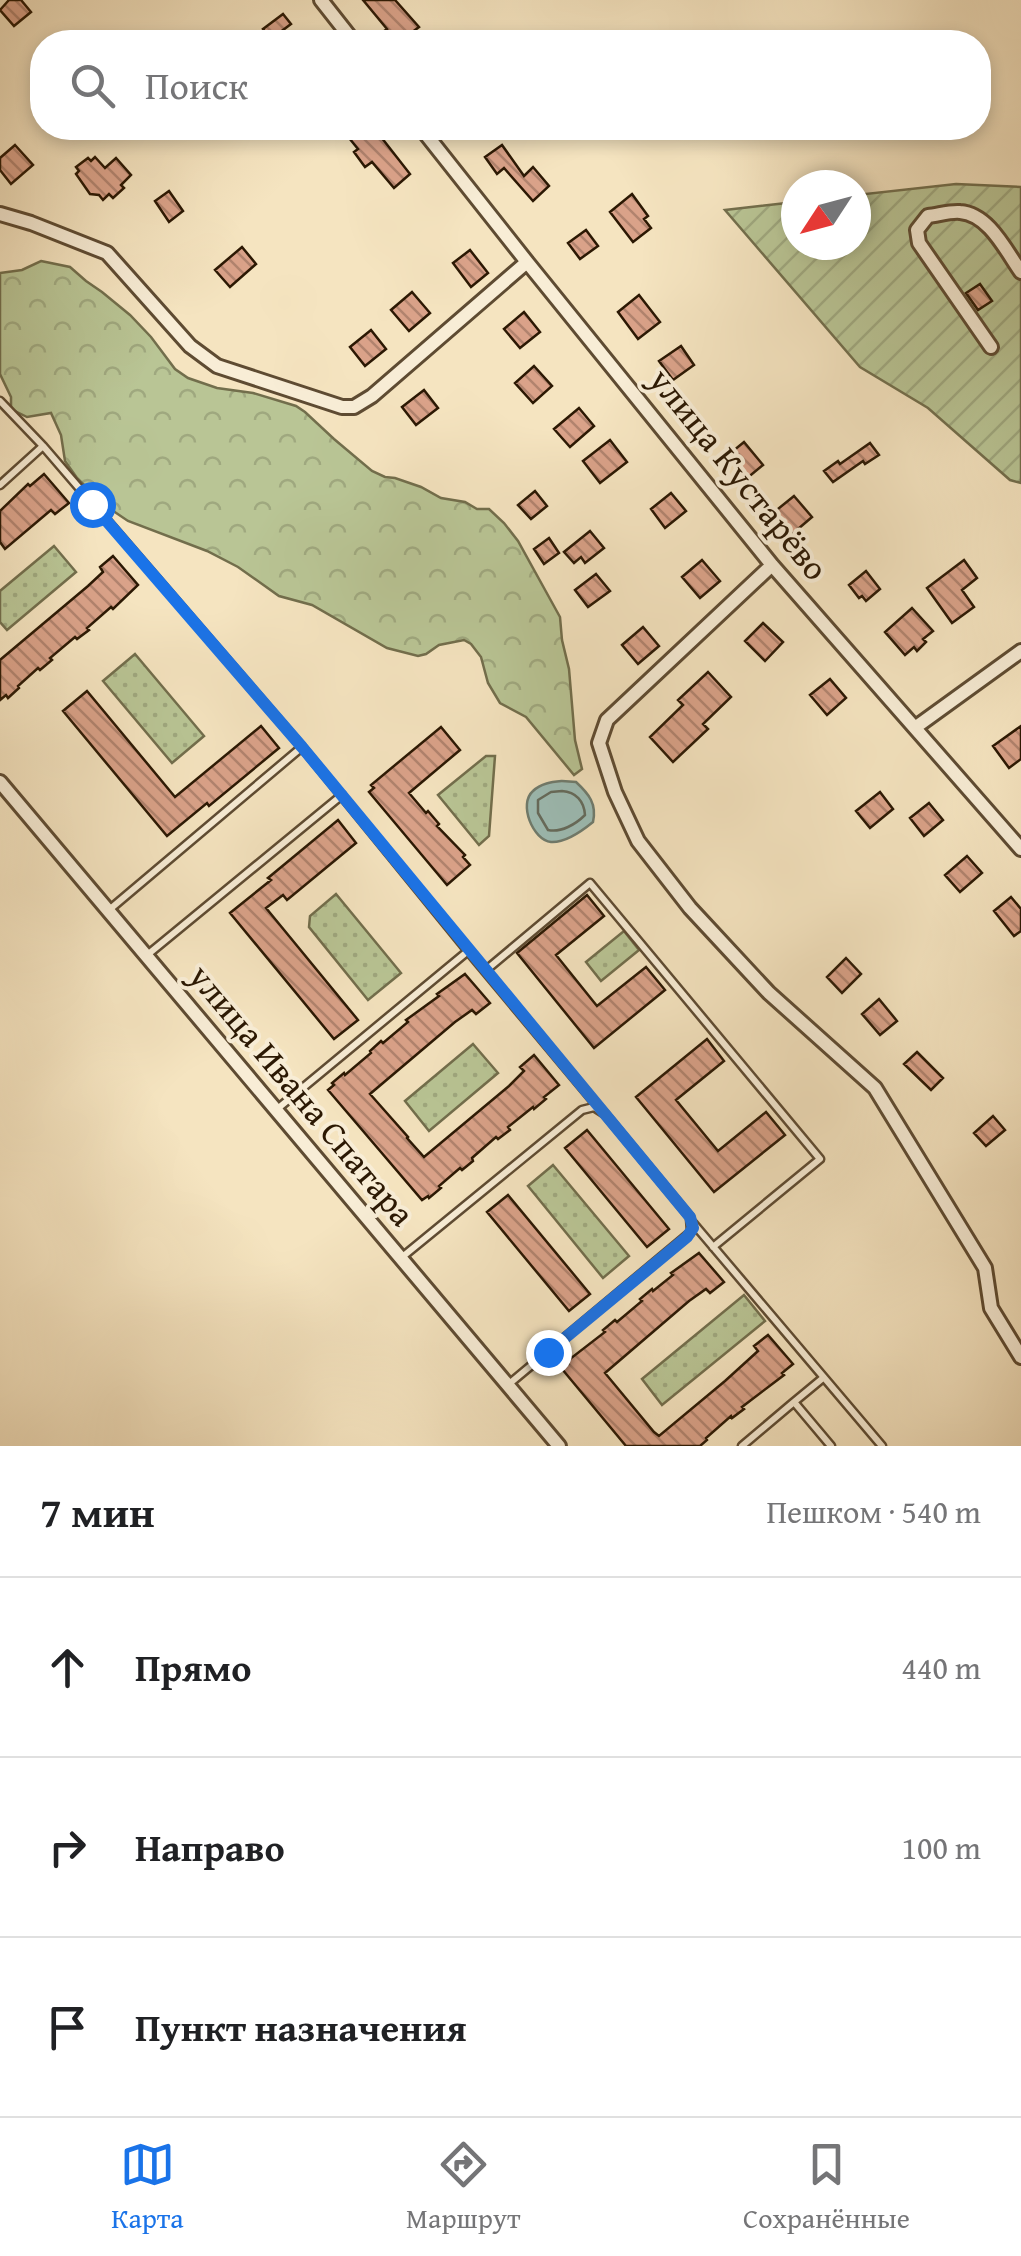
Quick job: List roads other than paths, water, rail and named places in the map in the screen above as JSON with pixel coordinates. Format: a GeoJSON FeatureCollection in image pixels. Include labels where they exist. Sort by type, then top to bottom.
{"type":"FeatureCollection","features":[{"type":"Feature","properties":{"kind":"street"},"geometry":{"type":"LineString","coordinates":[[321,0],[345,30]]}},
{"type":"Feature","properties":{"kind":"street","name":"улица Кустарёво"},"geometry":{"type":"LineString","coordinates":[[430,140],[772,565],[1021,849]]}},
{"type":"Feature","properties":{"kind":"street"},"geometry":{"type":"LineString","coordinates":[[991,347],[919,243],[916,230],[928,216],[961,212],[977,217],[1021,272]]}},
{"type":"Feature","properties":{"kind":"street"},"geometry":{"type":"LineString","coordinates":[[0,214],[107,253],[190,346],[216,366],[342,407],[354,407],[372,396],[526,262]]}},
{"type":"Feature","properties":{"kind":"street"},"geometry":{"type":"LineString","coordinates":[[772,565],[606,720],[599,744],[638,842],[690,908],[769,994],[875,1088],[985,1268],[990,1308],[1021,1357]]}},
{"type":"Feature","properties":{"kind":"street"},"geometry":{"type":"LineString","coordinates":[[916,727],[1021,651]]}},
{"type":"Feature","properties":{"kind":"street","name":"улица Ивана Спатара"},"geometry":{"type":"LineString","coordinates":[[0,782],[558,1446]]}},
{"type":"Feature","properties":{"kind":"lane"},"geometry":{"type":"LineString","coordinates":[[0,400],[302,747],[692,1222],[882,1446]]}},
{"type":"Feature","properties":{"kind":"lane"},"geometry":{"type":"LineString","coordinates":[[0,485],[43,446]]}},
{"type":"Feature","properties":{"kind":"lane"},"geometry":{"type":"LineString","coordinates":[[109,910],[302,747]]}},
{"type":"Feature","properties":{"kind":"lane"},"geometry":{"type":"LineString","coordinates":[[146,956],[342,795]]}},
{"type":"Feature","properties":{"kind":"lane"},"geometry":{"type":"LineString","coordinates":[[485,971],[590,882],[820,1159],[713,1247]]}},
{"type":"Feature","properties":{"kind":"lane"},"geometry":{"type":"LineString","coordinates":[[276,1110],[468,951]]}},
{"type":"Feature","properties":{"kind":"lane"},"geometry":{"type":"LineString","coordinates":[[402,1258],[582,1110],[601,1110]]}},
{"type":"Feature","properties":{"kind":"lane"},"geometry":{"type":"LineString","coordinates":[[508,1385],[687,1237],[692,1222]]}},
{"type":"Feature","properties":{"kind":"lane"},"geometry":{"type":"LineString","coordinates":[[742,1446],[823,1378]]}},
{"type":"Feature","properties":{"kind":"lane"},"geometry":{"type":"LineString","coordinates":[[794,1402],[831,1446]]}},
{"type":"Feature","properties":{"kind":"water"},"geometry":{"type":"Polygon","coordinates":[[[562,781],[576,782],[588,795],[594,810],[593,822],[579,833],[551,842],[533,828],[527,804],[536,788],[562,781]]]}}]}
